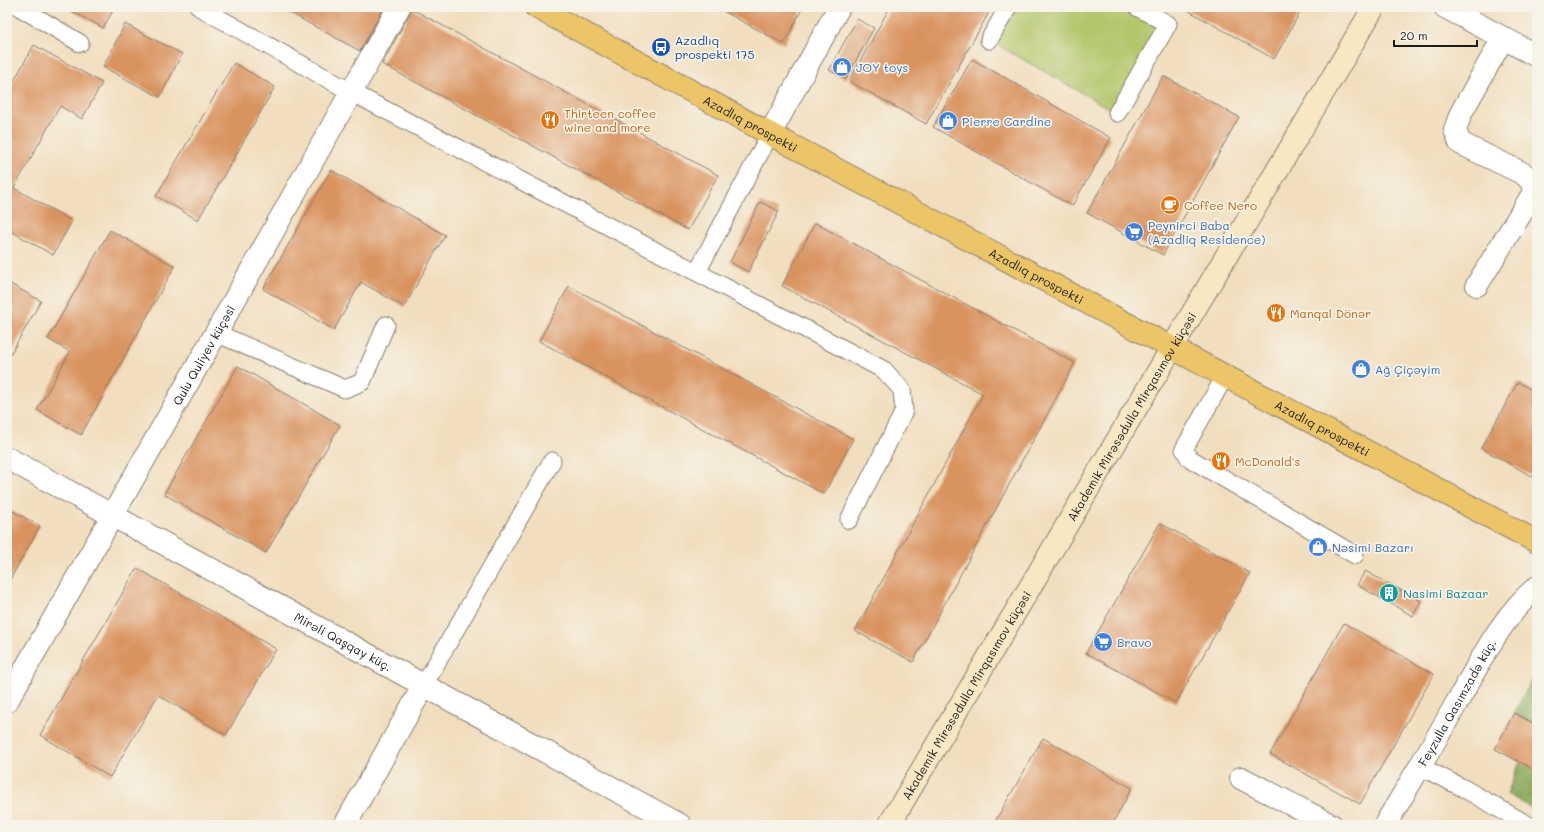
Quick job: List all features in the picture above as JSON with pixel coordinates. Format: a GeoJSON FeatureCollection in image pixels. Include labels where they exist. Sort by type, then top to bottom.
{"type":"FeatureCollection","features":[{"type":"Feature","properties":{"kind":"main road","name":"Azadlıq prospekti"},"geometry":{"type":"LineString","coordinates":[[536,7],[770,134],[1173,347],[1537,542]]}},
{"type":"Feature","properties":{"kind":"street","name":"Qulu Quliyev küçəsi"},"geometry":{"type":"LineString","coordinates":[[7,701],[399,7]]}},
{"type":"Feature","properties":{"kind":"street"},"geometry":{"type":"LineString","coordinates":[[770,134],[839,7]]}},
{"type":"Feature","properties":{"kind":"street","name":"Akademik Mirəsədulla Mirqasımov küçəsi"},"geometry":{"type":"LineString","coordinates":[[889,825],[1374,7]]}},
{"type":"Feature","properties":{"kind":"street"},"geometry":{"type":"LineString","coordinates":[[1445,7],[1537,56]]}},
{"type":"Feature","properties":{"kind":"street"},"geometry":{"type":"LineString","coordinates":[[1477,285],[1534,192],[1532,182],[1524,174],[1460,143],[1455,130],[1461,113],[1503,38]]}},
{"type":"Feature","properties":{"kind":"street","name":"Mirəli Qaşqay küç."},"geometry":{"type":"LineString","coordinates":[[7,458],[680,825]]}},
{"type":"Feature","properties":{"kind":"street","name":"Feyzulla Qasımzadə küç."},"geometry":{"type":"LineString","coordinates":[[1385,825],[1421,767],[1484,654],[1514,611],[1537,586]]}},
{"type":"Feature","properties":{"kind":"street"},"geometry":{"type":"LineString","coordinates":[[345,825],[424,685]]}},
{"type":"Feature","properties":{"kind":"street"},"geometry":{"type":"LineString","coordinates":[[1241,778],[1331,825]]}},
{"type":"Feature","properties":{"kind":"lane"},"geometry":{"type":"LineString","coordinates":[[19,7],[80,43]]}},
{"type":"Feature","properties":{"kind":"lane"},"geometry":{"type":"LineString","coordinates":[[198,7],[351,92],[884,370],[902,390],[904,411],[849,520]]}},
{"type":"Feature","properties":{"kind":"lane"},"geometry":{"type":"LineString","coordinates":[[989,40],[1008,7]]}},
{"type":"Feature","properties":{"kind":"lane"},"geometry":{"type":"LineString","coordinates":[[1118,113],[1168,24],[1138,7]]}},
{"type":"Feature","properties":{"kind":"lane"},"geometry":{"type":"LineString","coordinates":[[697,272],[770,134]]}},
{"type":"Feature","properties":{"kind":"lane"},"geometry":{"type":"LineString","coordinates":[[216,333],[345,389],[362,382],[386,325]]}},
{"type":"Feature","properties":{"kind":"lane"},"geometry":{"type":"LineString","coordinates":[[1225,376],[1184,449],[1189,458],[1355,555]]}},
{"type":"Feature","properties":{"kind":"lane"},"geometry":{"type":"LineString","coordinates":[[424,685],[552,461]]}},
{"type":"Feature","properties":{"kind":"lane"},"geometry":{"type":"LineString","coordinates":[[1421,767],[1463,788],[1528,825]]}},
{"type":"Feature","properties":{"kind":"green space"},"geometry":{"type":"Polygon","coordinates":[[[1008,7],[1137,7],[1168,24],[1117,113],[989,40],[1008,7]]]}},
{"type":"Feature","properties":{"kind":"green space"},"geometry":{"type":"Polygon","coordinates":[[[1537,670],[1537,725],[1514,713],[1537,670]]]}},
{"type":"Feature","properties":{"kind":"green space"},"geometry":{"type":"Polygon","coordinates":[[[1520,762],[1537,771],[1537,811],[1507,794],[1520,762]]]}},
{"type":"Feature","properties":{"kind":"building"},"geometry":{"type":"Polygon","coordinates":[[[64,7],[115,7],[103,28],[64,7]]]}},
{"type":"Feature","properties":{"kind":"building"},"geometry":{"type":"Polygon","coordinates":[[[279,7],[384,7],[360,51],[279,7]]]}},
{"type":"Feature","properties":{"kind":"building"},"geometry":{"type":"Polygon","coordinates":[[[716,7],[803,7],[784,44],[716,7]]]}},
{"type":"Feature","properties":{"kind":"building"},"geometry":{"type":"Polygon","coordinates":[[[890,7],[992,7],[926,124],[849,81],[890,7]]]}},
{"type":"Feature","properties":{"kind":"building"},"geometry":{"type":"Polygon","coordinates":[[[1182,7],[1303,7],[1274,59],[1182,7]]]}},
{"type":"Feature","properties":{"kind":"building","name":"Thirteen coffee wine and more"},"geometry":{"type":"Polygon","coordinates":[[[412,9],[718,175],[688,230],[382,64],[412,9]]]}},
{"type":"Feature","properties":{"kind":"building"},"geometry":{"type":"Polygon","coordinates":[[[857,19],[874,28],[846,79],[829,70],[857,19]]]}},
{"type":"Feature","properties":{"kind":"building"},"geometry":{"type":"Polygon","coordinates":[[[125,24],[182,54],[160,97],[103,67],[125,24]]]}},
{"type":"Feature","properties":{"kind":"building"},"geometry":{"type":"Polygon","coordinates":[[[34,45],[102,83],[82,119],[60,106],[14,188],[72,221],[53,255],[7,229],[7,93],[34,45]]]}},
{"type":"Feature","properties":{"kind":"building"},"geometry":{"type":"Polygon","coordinates":[[[972,59],[1111,138],[1072,206],[933,127],[972,59]]]}},
{"type":"Feature","properties":{"kind":"building"},"geometry":{"type":"Polygon","coordinates":[[[234,63],[275,87],[198,220],[156,196],[234,63]]]}},
{"type":"Feature","properties":{"kind":"building"},"geometry":{"type":"Polygon","coordinates":[[[1163,76],[1239,117],[1163,255],[1087,213],[1163,76]]]}},
{"type":"Feature","properties":{"kind":"building"},"geometry":{"type":"Polygon","coordinates":[[[331,170],[445,235],[404,307],[361,282],[334,330],[263,289],[331,170]]]}},
{"type":"Feature","properties":{"kind":"building"},"geometry":{"type":"Polygon","coordinates":[[[760,202],[779,211],[748,272],[730,262],[760,202]]]}},
{"type":"Feature","properties":{"kind":"building"},"geometry":{"type":"Polygon","coordinates":[[[815,223],[1075,363],[913,662],[855,631],[983,394],[782,286],[815,223]]]}},
{"type":"Feature","properties":{"kind":"building"},"geometry":{"type":"Polygon","coordinates":[[[110,230],[175,266],[81,435],[37,410],[70,352],[48,339],[110,230]]]}},
{"type":"Feature","properties":{"kind":"building"},"geometry":{"type":"Polygon","coordinates":[[[7,282],[41,301],[7,360],[7,282]]]}},
{"type":"Feature","properties":{"kind":"building"},"geometry":{"type":"Polygon","coordinates":[[[569,286],[853,439],[824,494],[539,341],[569,286]]]}},
{"type":"Feature","properties":{"kind":"building"},"geometry":{"type":"Polygon","coordinates":[[[238,366],[340,425],[266,553],[164,494],[238,366]]]}},
{"type":"Feature","properties":{"kind":"building"},"geometry":{"type":"Polygon","coordinates":[[[1518,382],[1537,393],[1537,479],[1481,448],[1518,382]]]}},
{"type":"Feature","properties":{"kind":"building"},"geometry":{"type":"Polygon","coordinates":[[[7,508],[40,526],[7,585],[7,508]]]}},
{"type":"Feature","properties":{"kind":"building"},"geometry":{"type":"Polygon","coordinates":[[[1160,523],[1250,573],[1176,703],[1086,653],[1160,523]]]}},
{"type":"Feature","properties":{"kind":"building"},"geometry":{"type":"Polygon","coordinates":[[[137,568],[276,649],[226,735],[158,695],[110,777],[40,735],[137,568]]]}},
{"type":"Feature","properties":{"kind":"building","name":"Nasimi Bazaar"},"geometry":{"type":"Polygon","coordinates":[[[1365,571],[1421,601],[1413,616],[1357,585],[1365,571]]]}},
{"type":"Feature","properties":{"kind":"building"},"geometry":{"type":"Polygon","coordinates":[[[1344,623],[1434,674],[1360,804],[1270,754],[1344,623]]]}},
{"type":"Feature","properties":{"kind":"building"},"geometry":{"type":"Polygon","coordinates":[[[1514,713],[1537,725],[1537,771],[1495,749],[1514,713]]]}},
{"type":"Feature","properties":{"kind":"building"},"geometry":{"type":"Polygon","coordinates":[[[1043,738],[1132,788],[1112,825],[993,825],[1043,738]]]}},
{"type":"Feature","properties":{"kind":"place","name":"Azadlıq prospekti 175"},"geometry":{"type":"Point","coordinates":[661,47]}},
{"type":"Feature","properties":{"kind":"place","name":"JOY toys"},"geometry":{"type":"Point","coordinates":[842,67]}},
{"type":"Feature","properties":{"kind":"place","name":"Thirteen coffee wine and more"},"geometry":{"type":"Point","coordinates":[550,120]}},
{"type":"Feature","properties":{"kind":"place","name":"Pierre Cardine"},"geometry":{"type":"Point","coordinates":[948,121]}},
{"type":"Feature","properties":{"kind":"place","name":"Coffee Nero"},"geometry":{"type":"Point","coordinates":[1170,205]}},
{"type":"Feature","properties":{"kind":"place","name":"Peynirci Baba (Azadliq Residence)"},"geometry":{"type":"Point","coordinates":[1134,232]}},
{"type":"Feature","properties":{"kind":"place","name":"Manqal Dönər"},"geometry":{"type":"Point","coordinates":[1276,313]}},
{"type":"Feature","properties":{"kind":"place","name":"Ağ Çiçəyim"},"geometry":{"type":"Point","coordinates":[1361,369]}},
{"type":"Feature","properties":{"kind":"place","name":"McDonald's"},"geometry":{"type":"Point","coordinates":[1221,461]}},
{"type":"Feature","properties":{"kind":"place","name":"Nəsimi Bazarı"},"geometry":{"type":"Point","coordinates":[1318,547]}},
{"type":"Feature","properties":{"kind":"place","name":"Nasimi Bazaar"},"geometry":{"type":"Point","coordinates":[1389,593]}},
{"type":"Feature","properties":{"kind":"place","name":"Bravo"},"geometry":{"type":"Point","coordinates":[1103,642]}}]}
